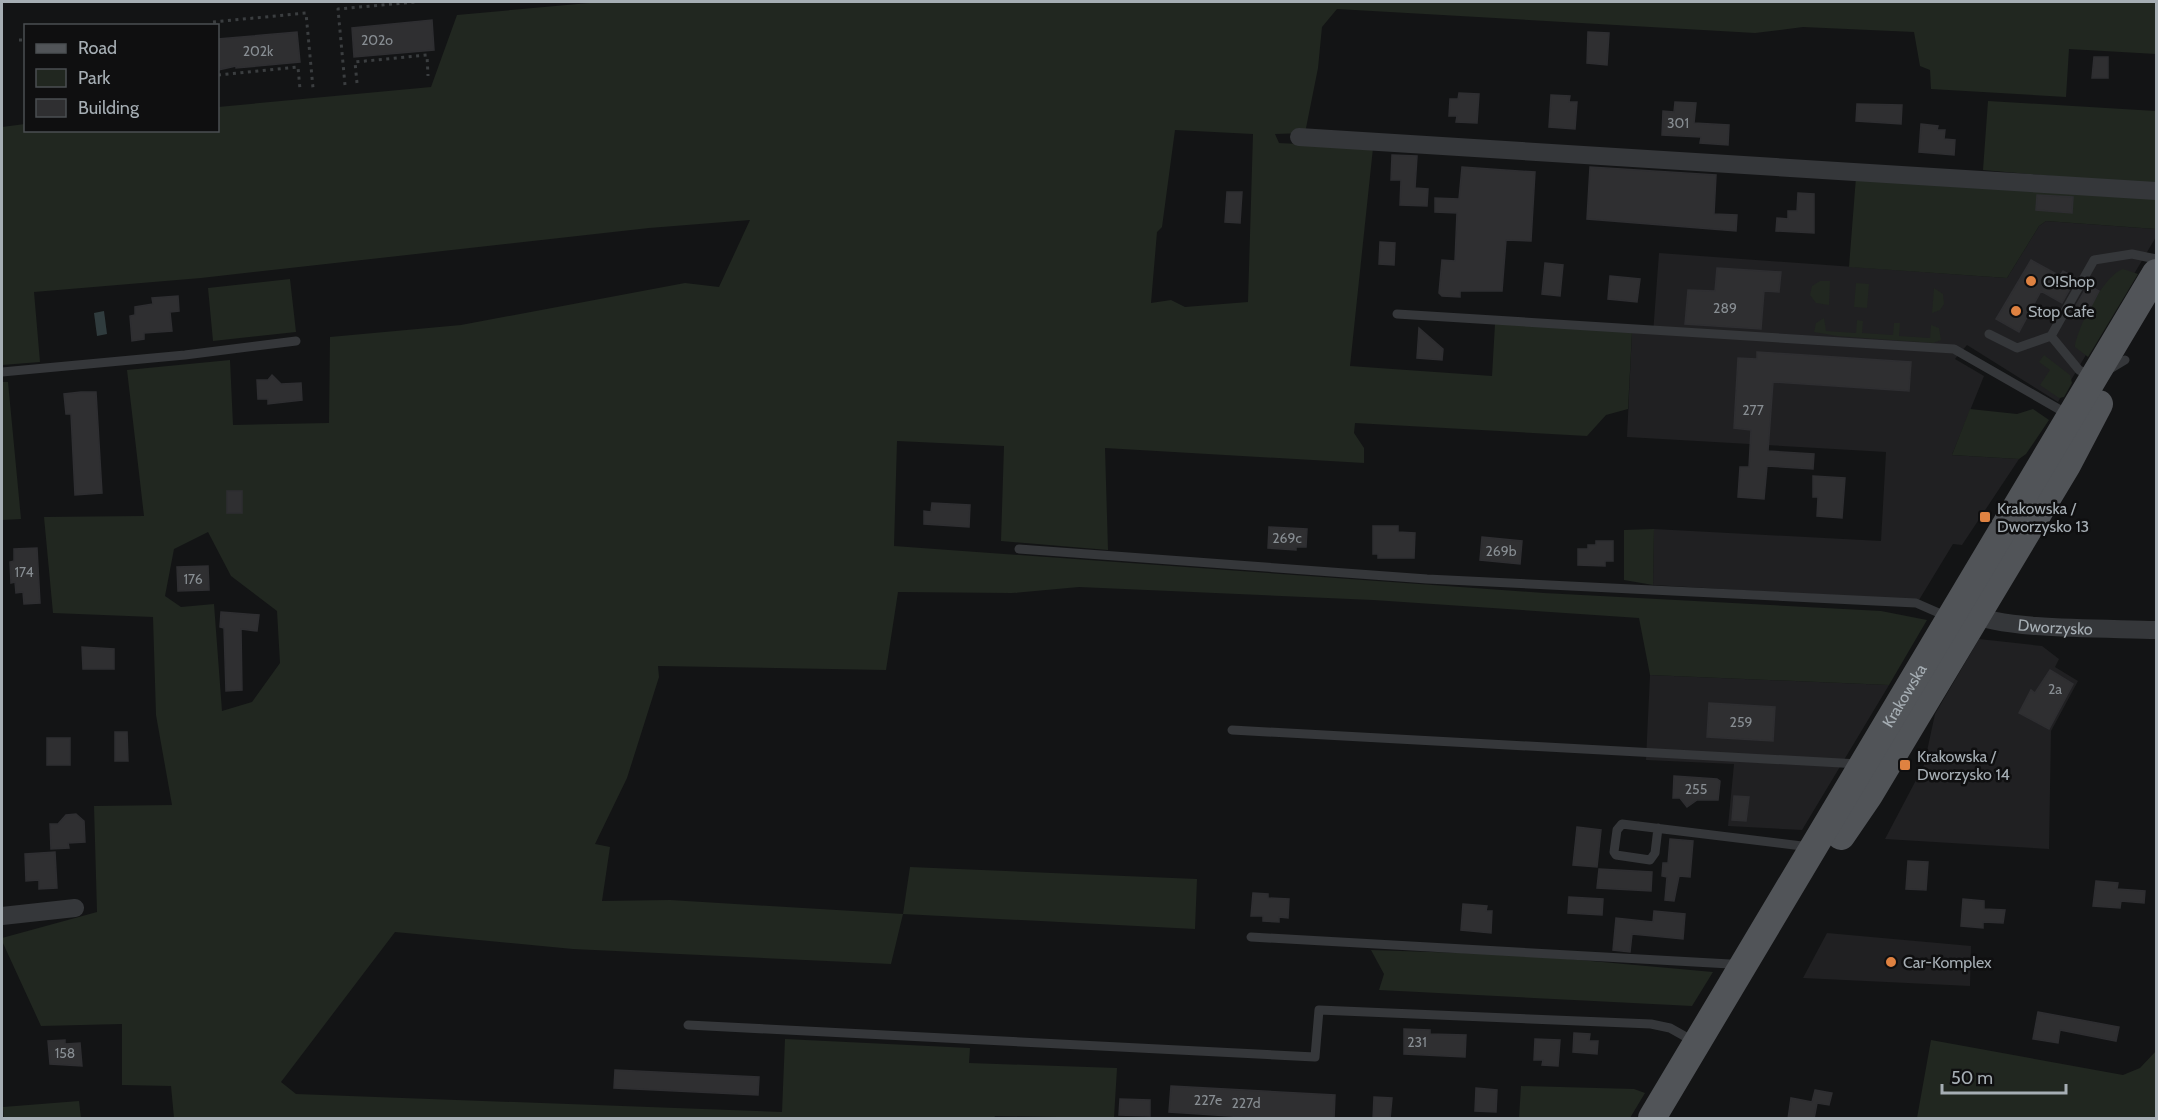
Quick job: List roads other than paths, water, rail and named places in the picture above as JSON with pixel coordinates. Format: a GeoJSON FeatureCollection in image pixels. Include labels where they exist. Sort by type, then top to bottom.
{"type":"FeatureCollection","features":[{"type":"Feature","properties":{"kind":"main road","name":"Krakowska"},"geometry":{"type":"LineString","coordinates":[[1672,1119],[1837,842],[1869,795],[1961,613],[2071,416],[2157,273]]}},
{"type":"Feature","properties":{"kind":"main road","name":"Krakowska"},"geometry":{"type":"LineString","coordinates":[[1652,1119],[1863,764],[1961,613],[2067,465],[2157,307]]}},
{"type":"Feature","properties":{"kind":"street"},"geometry":{"type":"LineString","coordinates":[[1299,137],[2157,191]]}},
{"type":"Feature","properties":{"kind":"street","name":"Dworzysko"},"geometry":{"type":"LineString","coordinates":[[1961,613],[1984,620],[2016,623],[2157,630]]}},
{"type":"Feature","properties":{"kind":"street"},"geometry":{"type":"LineString","coordinates":[[2,916],[75,908]]}},
{"type":"Feature","properties":{"kind":"lane"},"geometry":{"type":"LineString","coordinates":[[1989,334],[2017,348],[2051,336],[2094,260],[2132,254],[2157,259]]}},
{"type":"Feature","properties":{"kind":"lane"},"geometry":{"type":"LineString","coordinates":[[1397,314],[1954,349],[2071,416]]}},
{"type":"Feature","properties":{"kind":"lane"},"geometry":{"type":"LineString","coordinates":[[2051,336],[2079,370],[2093,378],[2125,360]]}},
{"type":"Feature","properties":{"kind":"lane"},"geometry":{"type":"LineString","coordinates":[[2,372],[185,355],[296,341]]}},
{"type":"Feature","properties":{"kind":"lane"},"geometry":{"type":"LineString","coordinates":[[1019,549],[1427,579],[1917,603],[1961,613]]}},
{"type":"Feature","properties":{"kind":"lane"},"geometry":{"type":"LineString","coordinates":[[1232,730],[1863,764]]}},
{"type":"Feature","properties":{"kind":"lane"},"geometry":{"type":"LineString","coordinates":[[1658,828],[1655,853],[1650,860],[1616,855],[1614,852],[1617,830],[1622,824],[1658,828],[1813,848]]}},
{"type":"Feature","properties":{"kind":"lane"},"geometry":{"type":"LineString","coordinates":[[1251,936],[1730,964],[1741,969]]}},
{"type":"Feature","properties":{"kind":"lane"},"geometry":{"type":"LineString","coordinates":[[688,1025],[1315,1057],[1319,1010],[1651,1024],[1670,1028],[1697,1043]]}},
{"type":"Feature","properties":{"kind":"place","name":"O!Shop"},"geometry":{"type":"Point","coordinates":[2031,281]}},
{"type":"Feature","properties":{"kind":"place","name":"Stop Cafe"},"geometry":{"type":"Point","coordinates":[2016,311]}},
{"type":"Feature","properties":{"kind":"place","name":"Krakowska / Dworzysko 13"},"geometry":{"type":"Point","coordinates":[1985,517]}},
{"type":"Feature","properties":{"kind":"place","name":"Krakowska / Dworzysko 14"},"geometry":{"type":"Point","coordinates":[1905,765]}},
{"type":"Feature","properties":{"kind":"place","name":"Car-Komplex"},"geometry":{"type":"Point","coordinates":[1891,962]}}]}
